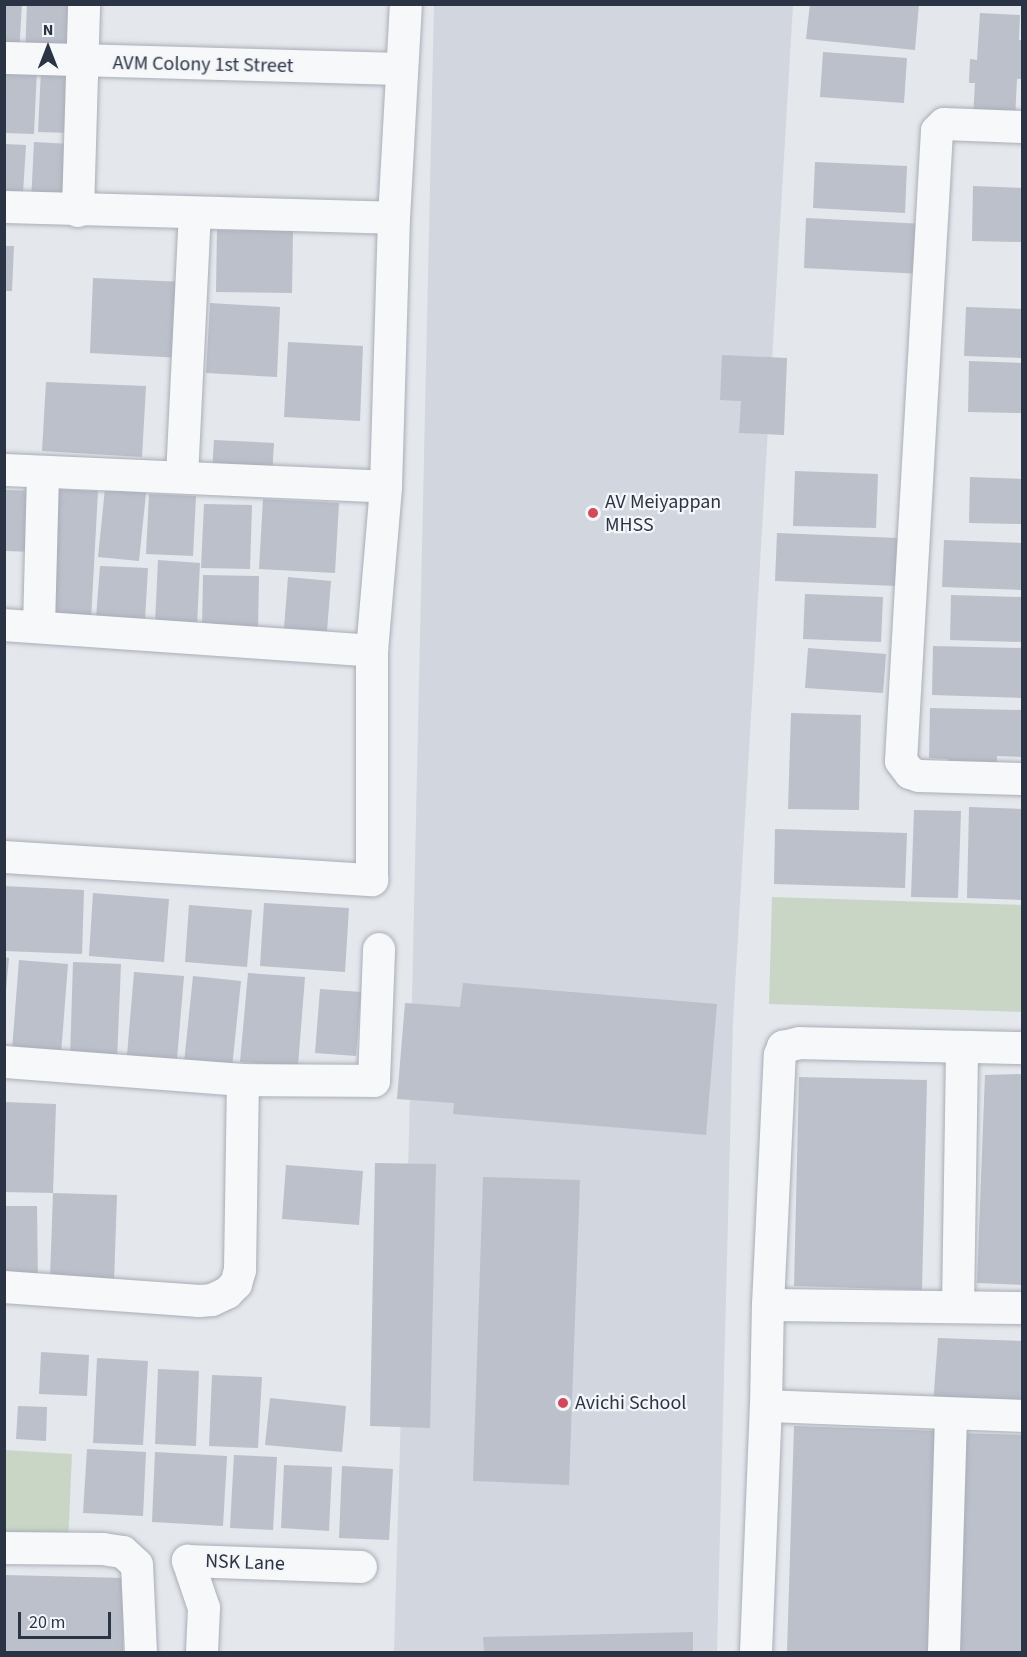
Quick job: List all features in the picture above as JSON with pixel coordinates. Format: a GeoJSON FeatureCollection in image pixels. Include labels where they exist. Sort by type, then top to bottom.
{"type":"FeatureCollection","features":[{"type":"Feature","properties":{"kind":"street"},"geometry":{"type":"LineString","coordinates":[[78,211],[84,4]]}},
{"type":"Feature","properties":{"kind":"street"},"geometry":{"type":"LineString","coordinates":[[4,856],[372,880],[372,651],[386,487],[394,218],[406,4]]}},
{"type":"Feature","properties":{"kind":"street","name":"AVM Colony 1st Street"},"geometry":{"type":"LineString","coordinates":[[4,58],[83,62],[402,69]]}},
{"type":"Feature","properties":{"kind":"street"},"geometry":{"type":"LineString","coordinates":[[1023,127],[944,123],[937,131],[901,761],[910,773],[919,776],[1023,779]]}},
{"type":"Feature","properties":{"kind":"street"},"geometry":{"type":"LineString","coordinates":[[4,207],[78,211],[394,218]]}},
{"type":"Feature","properties":{"kind":"street"},"geometry":{"type":"LineString","coordinates":[[182,477],[195,214]]}},
{"type":"Feature","properties":{"kind":"street"},"geometry":{"type":"LineString","coordinates":[[4,470],[386,487]]}},
{"type":"Feature","properties":{"kind":"street"},"geometry":{"type":"LineString","coordinates":[[39,627],[43,472]]}},
{"type":"Feature","properties":{"kind":"street"},"geometry":{"type":"LineString","coordinates":[[4,625],[372,651]]}},
{"type":"Feature","properties":{"kind":"street"},"geometry":{"type":"LineString","coordinates":[[4,1062],[243,1080],[374,1081],[379,949]]}},
{"type":"Feature","properties":{"kind":"street"},"geometry":{"type":"LineString","coordinates":[[756,1653],[768,1305],[780,1055],[783,1047],[800,1043],[1023,1048]]}},
{"type":"Feature","properties":{"kind":"street"},"geometry":{"type":"LineString","coordinates":[[958,1307],[962,1048]]}},
{"type":"Feature","properties":{"kind":"street"},"geometry":{"type":"LineString","coordinates":[[4,1287],[199,1301],[212,1300],[227,1293],[236,1284],[240,1270],[243,1080]]}},
{"type":"Feature","properties":{"kind":"street"},"geometry":{"type":"LineString","coordinates":[[768,1305],[1023,1308]]}},
{"type":"Feature","properties":{"kind":"street"},"geometry":{"type":"LineString","coordinates":[[766,1406],[1023,1416]]}},
{"type":"Feature","properties":{"kind":"street"},"geometry":{"type":"LineString","coordinates":[[944,1653],[951,1414]]}},
{"type":"Feature","properties":{"kind":"street"},"geometry":{"type":"LineString","coordinates":[[4,1548],[103,1549],[123,1552],[137,1565],[141,1653]]}},
{"type":"Feature","properties":{"kind":"street","name":"NSK Lane"},"geometry":{"type":"LineString","coordinates":[[202,1653],[204,1608],[188,1561],[361,1567]]}},
{"type":"Feature","properties":{"kind":"shaded area","name":"AV Meiyappan MHSS"},"geometry":{"type":"Polygon","coordinates":[[[434,5],[793,5],[733,1021],[717,1652],[394,1652],[409,1135],[434,5]]]}},
{"type":"Feature","properties":{"kind":"green space"},"geometry":{"type":"Polygon","coordinates":[[[772,897],[1022,905],[1022,1012],[769,1004],[772,897]]]}},
{"type":"Feature","properties":{"kind":"green space"},"geometry":{"type":"Polygon","coordinates":[[[4,1450],[72,1454],[68,1545],[5,1542],[4,1450]]]}},
{"type":"Feature","properties":{"kind":"building"},"geometry":{"type":"Polygon","coordinates":[[[4,4],[22,4],[19,54],[4,54],[4,4]]]}},
{"type":"Feature","properties":{"kind":"building"},"geometry":{"type":"Polygon","coordinates":[[[27,4],[81,4],[78,58],[25,56],[27,4]]]}},
{"type":"Feature","properties":{"kind":"building"},"geometry":{"type":"Polygon","coordinates":[[[810,4],[919,4],[915,50],[806,39],[810,4]]]}},
{"type":"Feature","properties":{"kind":"building"},"geometry":{"type":"Polygon","coordinates":[[[980,13],[1020,15],[1022,79],[1017,79],[1015,120],[973,117],[975,83],[969,83],[970,59],[977,60],[980,13]]]}},
{"type":"Feature","properties":{"kind":"building"},"geometry":{"type":"Polygon","coordinates":[[[823,52],[907,58],[904,103],[820,97],[823,52]]]}},
{"type":"Feature","properties":{"kind":"building"},"geometry":{"type":"Polygon","coordinates":[[[5,66],[37,68],[34,134],[4,133],[5,66]]]}},
{"type":"Feature","properties":{"kind":"building"},"geometry":{"type":"Polygon","coordinates":[[[41,70],[74,72],[71,133],[38,132],[41,70]]]}},
{"type":"Feature","properties":{"kind":"building"},"geometry":{"type":"Polygon","coordinates":[[[34,142],[71,144],[68,204],[31,202],[34,142]]]}},
{"type":"Feature","properties":{"kind":"building"},"geometry":{"type":"Polygon","coordinates":[[[4,144],[26,145],[23,193],[4,192],[4,144]]]}},
{"type":"Feature","properties":{"kind":"building"},"geometry":{"type":"Polygon","coordinates":[[[815,162],[907,166],[905,213],[813,208],[815,162]]]}},
{"type":"Feature","properties":{"kind":"building"},"geometry":{"type":"Polygon","coordinates":[[[973,186],[1022,188],[1022,242],[972,241],[973,186]]]}},
{"type":"Feature","properties":{"kind":"building"},"geometry":{"type":"Polygon","coordinates":[[[806,218],[925,224],[923,274],[804,268],[806,218]]]}},
{"type":"Feature","properties":{"kind":"building"},"geometry":{"type":"Polygon","coordinates":[[[217,230],[293,231],[292,293],[216,292],[217,230]]]}},
{"type":"Feature","properties":{"kind":"building"},"geometry":{"type":"Polygon","coordinates":[[[4,246],[14,246],[12,291],[4,291],[4,246]]]}},
{"type":"Feature","properties":{"kind":"building"},"geometry":{"type":"Polygon","coordinates":[[[93,278],[185,282],[181,358],[90,353],[93,278]]]}},
{"type":"Feature","properties":{"kind":"building"},"geometry":{"type":"Polygon","coordinates":[[[210,303],[280,307],[277,377],[206,373],[210,303]]]}},
{"type":"Feature","properties":{"kind":"building"},"geometry":{"type":"Polygon","coordinates":[[[966,307],[1022,309],[1022,358],[964,356],[966,307]]]}},
{"type":"Feature","properties":{"kind":"building"},"geometry":{"type":"Polygon","coordinates":[[[288,342],[363,346],[360,421],[284,417],[288,342]]]}},
{"type":"Feature","properties":{"kind":"building"},"geometry":{"type":"Polygon","coordinates":[[[722,355],[787,358],[784,435],[739,433],[741,401],[720,400],[722,355]]]}},
{"type":"Feature","properties":{"kind":"building"},"geometry":{"type":"Polygon","coordinates":[[[969,361],[1022,363],[1022,413],[968,412],[969,361]]]}},
{"type":"Feature","properties":{"kind":"building"},"geometry":{"type":"Polygon","coordinates":[[[46,382],[146,386],[142,457],[42,451],[46,382]]]}},
{"type":"Feature","properties":{"kind":"building"},"geometry":{"type":"Polygon","coordinates":[[[214,440],[274,443],[272,476],[212,473],[214,440]]]}},
{"type":"Feature","properties":{"kind":"building"},"geometry":{"type":"Polygon","coordinates":[[[795,471],[878,474],[876,528],[793,526],[795,471]]]}},
{"type":"Feature","properties":{"kind":"building"},"geometry":{"type":"Polygon","coordinates":[[[970,477],[1022,479],[1022,524],[969,523],[970,477]]]}},
{"type":"Feature","properties":{"kind":"building"},"geometry":{"type":"Polygon","coordinates":[[[55,489],[98,491],[91,620],[48,618],[55,489]]]}},
{"type":"Feature","properties":{"kind":"building"},"geometry":{"type":"Polygon","coordinates":[[[105,489],[146,493],[139,561],[98,557],[105,489]]]}},
{"type":"Feature","properties":{"kind":"building"},"geometry":{"type":"Polygon","coordinates":[[[4,490],[39,491],[36,552],[4,551],[4,490]]]}},
{"type":"Feature","properties":{"kind":"building"},"geometry":{"type":"Polygon","coordinates":[[[149,494],[196,496],[193,556],[146,554],[149,494]]]}},
{"type":"Feature","properties":{"kind":"building"},"geometry":{"type":"Polygon","coordinates":[[[263,499],[339,503],[335,573],[259,569],[263,499]]]}},
{"type":"Feature","properties":{"kind":"building"},"geometry":{"type":"Polygon","coordinates":[[[204,504],[252,505],[250,569],[201,568],[204,504]]]}},
{"type":"Feature","properties":{"kind":"building"},"geometry":{"type":"Polygon","coordinates":[[[777,533],[899,538],[897,586],[775,581],[777,533]]]}},
{"type":"Feature","properties":{"kind":"building"},"geometry":{"type":"Polygon","coordinates":[[[944,540],[1022,543],[1022,590],[942,587],[944,540]]]}},
{"type":"Feature","properties":{"kind":"building"},"geometry":{"type":"Polygon","coordinates":[[[158,560],[200,563],[197,625],[155,623],[158,560]]]}},
{"type":"Feature","properties":{"kind":"building"},"geometry":{"type":"Polygon","coordinates":[[[100,566],[148,568],[145,620],[96,618],[100,566]]]}},
{"type":"Feature","properties":{"kind":"building"},"geometry":{"type":"Polygon","coordinates":[[[203,575],[259,576],[258,630],[202,629],[203,575]]]}},
{"type":"Feature","properties":{"kind":"building"},"geometry":{"type":"Polygon","coordinates":[[[288,577],[331,581],[327,631],[284,628],[288,577]]]}},
{"type":"Feature","properties":{"kind":"building"},"geometry":{"type":"Polygon","coordinates":[[[805,594],[883,597],[881,642],[803,639],[805,594]]]}},
{"type":"Feature","properties":{"kind":"building"},"geometry":{"type":"Polygon","coordinates":[[[951,595],[1022,597],[1022,642],[950,640],[951,595]]]}},
{"type":"Feature","properties":{"kind":"building"},"geometry":{"type":"Polygon","coordinates":[[[933,646],[1022,648],[1022,698],[932,695],[933,646]]]}},
{"type":"Feature","properties":{"kind":"building"},"geometry":{"type":"Polygon","coordinates":[[[808,648],[886,654],[883,693],[805,688],[808,648]]]}},
{"type":"Feature","properties":{"kind":"building"},"geometry":{"type":"Polygon","coordinates":[[[930,708],[1022,710],[1022,757],[997,756],[997,767],[947,765],[948,759],[929,758],[930,708]]]}},
{"type":"Feature","properties":{"kind":"building"},"geometry":{"type":"Polygon","coordinates":[[[791,713],[861,715],[859,810],[788,809],[791,713]]]}},
{"type":"Feature","properties":{"kind":"building"},"geometry":{"type":"Polygon","coordinates":[[[969,807],[1022,809],[1022,900],[967,898],[969,807]]]}},
{"type":"Feature","properties":{"kind":"building"},"geometry":{"type":"Polygon","coordinates":[[[914,810],[961,811],[958,898],[911,897],[914,810]]]}},
{"type":"Feature","properties":{"kind":"building"},"geometry":{"type":"Polygon","coordinates":[[[775,829],[907,833],[905,888],[774,884],[775,829]]]}},
{"type":"Feature","properties":{"kind":"building"},"geometry":{"type":"Polygon","coordinates":[[[4,886],[84,890],[82,954],[4,951],[4,886]]]}},
{"type":"Feature","properties":{"kind":"building"},"geometry":{"type":"Polygon","coordinates":[[[93,893],[169,899],[164,962],[89,956],[93,893]]]}},
{"type":"Feature","properties":{"kind":"building"},"geometry":{"type":"Polygon","coordinates":[[[264,903],[349,908],[345,972],[260,966],[264,903]]]}},
{"type":"Feature","properties":{"kind":"building"},"geometry":{"type":"Polygon","coordinates":[[[189,905],[252,910],[247,967],[185,962],[189,905]]]}},
{"type":"Feature","properties":{"kind":"building"},"geometry":{"type":"Polygon","coordinates":[[[4,957],[9,958],[6,991],[4,991],[4,957]]]}},
{"type":"Feature","properties":{"kind":"building"},"geometry":{"type":"Polygon","coordinates":[[[19,960],[68,964],[61,1054],[12,1050],[19,960]]]}},
{"type":"Feature","properties":{"kind":"building"},"geometry":{"type":"Polygon","coordinates":[[[73,962],[121,964],[117,1060],[70,1058],[73,962]]]}},
{"type":"Feature","properties":{"kind":"building"},"geometry":{"type":"Polygon","coordinates":[[[134,972],[184,976],[176,1071],[126,1067],[134,972]]]}},
{"type":"Feature","properties":{"kind":"building"},"geometry":{"type":"Polygon","coordinates":[[[248,973],[305,977],[298,1066],[240,1062],[248,973]]]}},
{"type":"Feature","properties":{"kind":"building"},"geometry":{"type":"Polygon","coordinates":[[[193,976],[241,981],[232,1068],[184,1063],[193,976]]]}},
{"type":"Feature","properties":{"kind":"building"},"geometry":{"type":"Polygon","coordinates":[[[463,983],[717,1004],[706,1135],[453,1114],[454,1103],[397,1099],[405,1003],[460,1007],[463,983]]]}},
{"type":"Feature","properties":{"kind":"building"},"geometry":{"type":"Polygon","coordinates":[[[320,989],[361,992],[356,1056],[315,1053],[320,989]]]}},
{"type":"Feature","properties":{"kind":"building"},"geometry":{"type":"Polygon","coordinates":[[[1022,1074],[1022,1285],[977,1283],[985,1075],[1022,1074]]]}},
{"type":"Feature","properties":{"kind":"building"},"geometry":{"type":"Polygon","coordinates":[[[799,1077],[927,1080],[922,1290],[794,1286],[799,1077]]]}},
{"type":"Feature","properties":{"kind":"building"},"geometry":{"type":"Polygon","coordinates":[[[4,1102],[56,1104],[53,1193],[4,1192],[4,1102]]]}},
{"type":"Feature","properties":{"kind":"building"},"geometry":{"type":"Polygon","coordinates":[[[375,1163],[436,1164],[430,1428],[370,1426],[375,1163]]]}},
{"type":"Feature","properties":{"kind":"building"},"geometry":{"type":"Polygon","coordinates":[[[286,1165],[363,1171],[359,1225],[282,1219],[286,1165]]]}},
{"type":"Feature","properties":{"kind":"building"},"geometry":{"type":"Polygon","coordinates":[[[483,1177],[580,1180],[569,1485],[473,1481],[483,1177]]]}},
{"type":"Feature","properties":{"kind":"building"},"geometry":{"type":"Polygon","coordinates":[[[53,1193],[117,1195],[114,1281],[50,1279],[53,1193]]]}},
{"type":"Feature","properties":{"kind":"building"},"geometry":{"type":"Polygon","coordinates":[[[5,1206],[37,1206],[38,1282],[5,1283],[5,1206]]]}},
{"type":"Feature","properties":{"kind":"building"},"geometry":{"type":"Polygon","coordinates":[[[938,1338],[1022,1341],[1022,1409],[933,1405],[938,1338]]]}},
{"type":"Feature","properties":{"kind":"building"},"geometry":{"type":"Polygon","coordinates":[[[41,1352],[89,1355],[87,1396],[39,1394],[41,1352]]]}},
{"type":"Feature","properties":{"kind":"building"},"geometry":{"type":"Polygon","coordinates":[[[97,1358],[148,1361],[143,1445],[93,1443],[97,1358]]]}},
{"type":"Feature","properties":{"kind":"building"},"geometry":{"type":"Polygon","coordinates":[[[158,1369],[199,1371],[196,1446],[155,1444],[158,1369]]]}},
{"type":"Feature","properties":{"kind":"building"},"geometry":{"type":"Polygon","coordinates":[[[212,1375],[262,1377],[258,1448],[209,1446],[212,1375]]]}},
{"type":"Feature","properties":{"kind":"building"},"geometry":{"type":"Polygon","coordinates":[[[270,1398],[346,1406],[342,1452],[265,1445],[270,1398]]]}},
{"type":"Feature","properties":{"kind":"building"},"geometry":{"type":"Polygon","coordinates":[[[18,1406],[47,1407],[46,1441],[16,1439],[18,1406]]]}},
{"type":"Feature","properties":{"kind":"building"},"geometry":{"type":"Polygon","coordinates":[[[794,1426],[941,1431],[934,1652],[787,1652],[794,1426]]]}},
{"type":"Feature","properties":{"kind":"building"},"geometry":{"type":"Polygon","coordinates":[[[960,1433],[1022,1435],[1022,1652],[953,1652],[960,1433]]]}},
{"type":"Feature","properties":{"kind":"building"},"geometry":{"type":"Polygon","coordinates":[[[87,1449],[146,1452],[143,1516],[83,1513],[87,1449]]]}},
{"type":"Feature","properties":{"kind":"building"},"geometry":{"type":"Polygon","coordinates":[[[155,1452],[227,1456],[223,1526],[152,1522],[155,1452]]]}},
{"type":"Feature","properties":{"kind":"building"},"geometry":{"type":"Polygon","coordinates":[[[234,1455],[277,1457],[273,1530],[230,1528],[234,1455]]]}},
{"type":"Feature","properties":{"kind":"building"},"geometry":{"type":"Polygon","coordinates":[[[284,1465],[332,1467],[329,1531],[281,1528],[284,1465]]]}},
{"type":"Feature","properties":{"kind":"building"},"geometry":{"type":"Polygon","coordinates":[[[342,1466],[393,1469],[389,1540],[339,1538],[342,1466]]]}},
{"type":"Feature","properties":{"kind":"building"},"geometry":{"type":"Polygon","coordinates":[[[5,1575],[125,1578],[123,1652],[5,1652],[5,1575]]]}},
{"type":"Feature","properties":{"kind":"building"},"geometry":{"type":"Polygon","coordinates":[[[693,1632],[693,1652],[484,1652],[483,1637],[693,1632]]]}},
{"type":"Feature","properties":{"kind":"place","name":"AV Meiyappan MHSS"},"geometry":{"type":"Point","coordinates":[593,513]}},
{"type":"Feature","properties":{"kind":"place","name":"Avichi School"},"geometry":{"type":"Point","coordinates":[563,1403]}}]}
